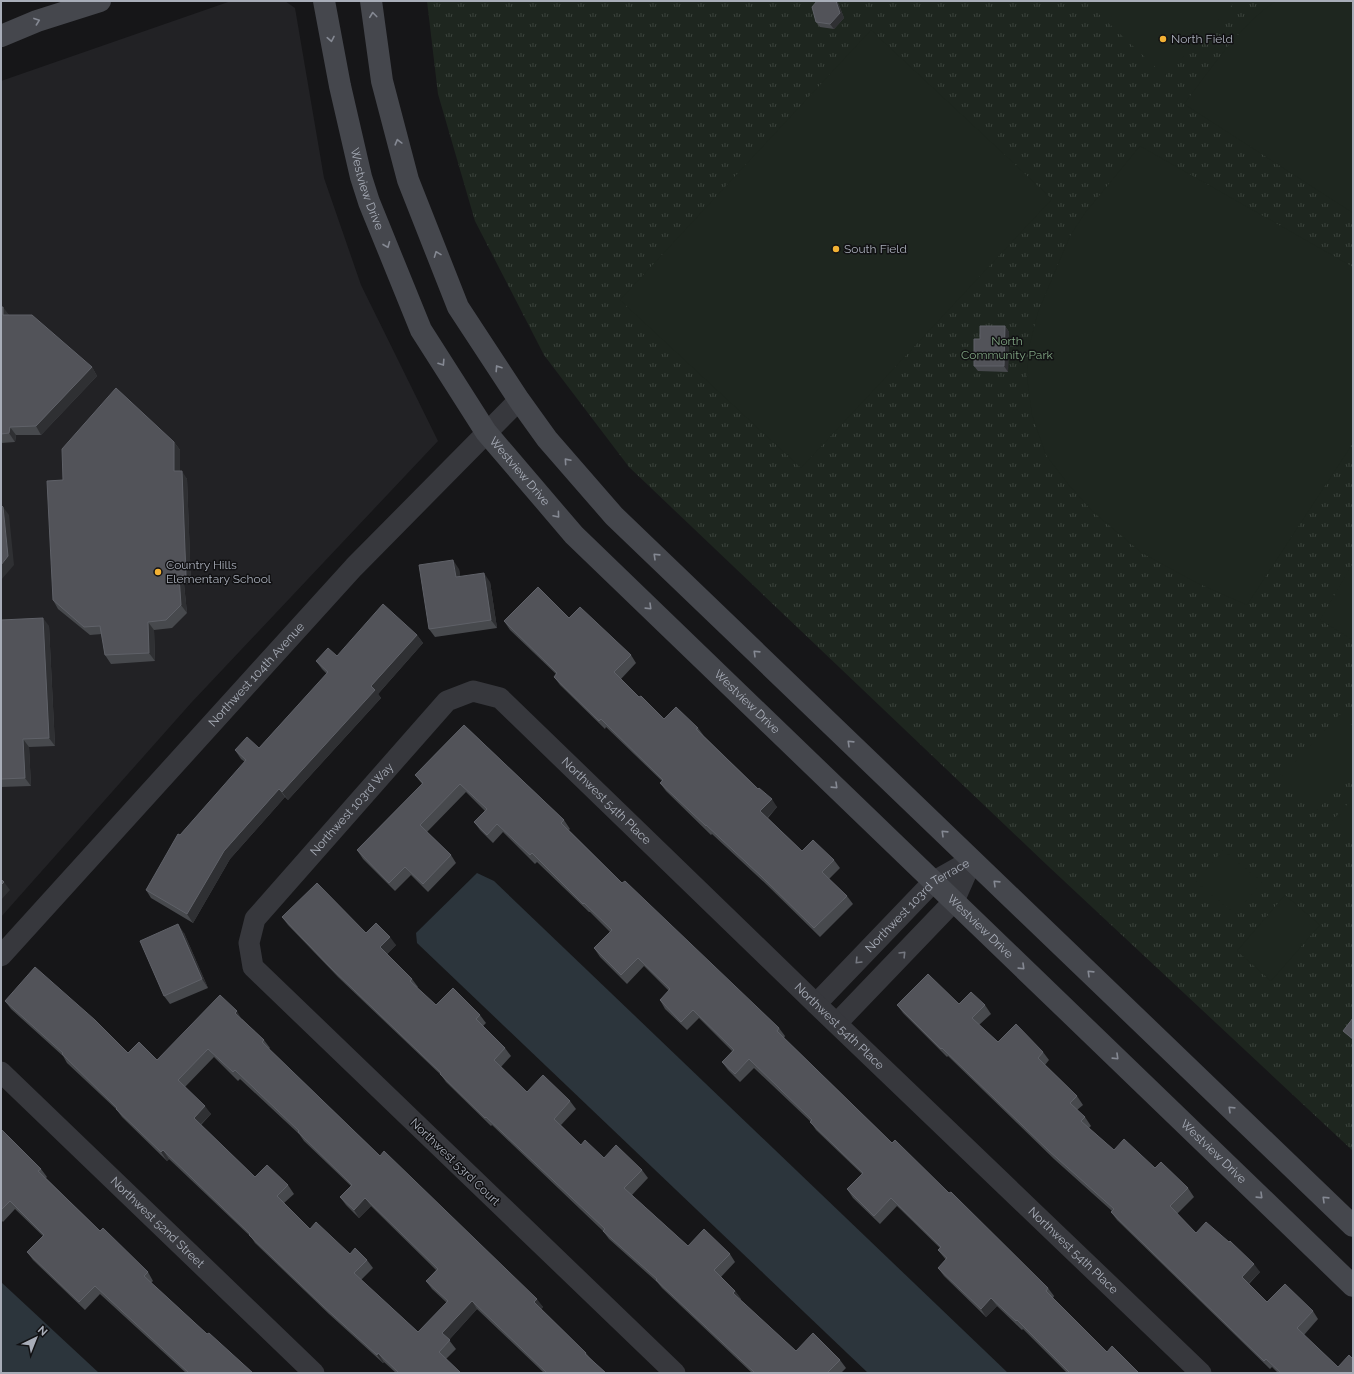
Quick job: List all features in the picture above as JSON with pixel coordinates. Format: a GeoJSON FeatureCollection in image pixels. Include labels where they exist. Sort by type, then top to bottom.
{"type":"FeatureCollection","features":[{"type":"Feature","properties":{"kind":"street"},"geometry":{"type":"LineString","coordinates":[[1,36],[37,21],[100,1]]}},
{"type":"Feature","properties":{"kind":"street","name":"Westview Drive"},"geometry":{"type":"LineString","coordinates":[[324,1],[340,86],[361,177],[369,202],[421,330],[486,432],[574,535],[1353,1286]]}},
{"type":"Feature","properties":{"kind":"street"},"geometry":{"type":"LineString","coordinates":[[371,1],[382,81],[408,180],[458,308],[546,439],[614,516],[1353,1226]]}},
{"type":"Feature","properties":{"kind":"street","name":"Northwest 104th Avenue"},"geometry":{"type":"LineString","coordinates":[[1,956],[354,567],[519,400]]}},
{"type":"Feature","properties":{"kind":"street","name":"Northwest 103rd Way"},"geometry":{"type":"LineString","coordinates":[[249,943],[256,919],[447,701],[473,691]]}},
{"type":"Feature","properties":{"kind":"street","name":"Northwest 54th Place"},"geometry":{"type":"LineString","coordinates":[[473,691],[500,698],[816,1004],[1201,1373]]}},
{"type":"Feature","properties":{"kind":"street","name":"Northwest 103rd Terrace"},"geometry":{"type":"LineString","coordinates":[[816,1004],[933,882],[972,860]]}},
{"type":"Feature","properties":{"kind":"street","name":"Northwest 103rd Terrace"},"geometry":{"type":"LineString","coordinates":[[837,1023],[954,901],[972,860]]}},
{"type":"Feature","properties":{"kind":"street","name":"Northwest 53rd Court"},"geometry":{"type":"LineString","coordinates":[[249,943],[253,967],[675,1373]]}},
{"type":"Feature","properties":{"kind":"street","name":"Northwest 52nd Street"},"geometry":{"type":"LineString","coordinates":[[1,1072],[314,1373]]}},
{"type":"Feature","properties":{"kind":"shaded area","name":"Country Hills Elementary School"},"geometry":{"type":"Polygon","coordinates":[[[231,1],[285,1],[295,8],[324,178],[361,285],[438,441],[191,703],[1,917],[1,81],[231,1]]]}},
{"type":"Feature","properties":{"kind":"shaded area"},"geometry":{"type":"Polygon","coordinates":[[[477,873],[494,881],[1008,1373],[868,1373],[417,943],[416,933],[477,873]]]}},
{"type":"Feature","properties":{"kind":"shaded area"},"geometry":{"type":"Polygon","coordinates":[[[1,1282],[99,1373],[1,1373],[1,1282]]]}},
{"type":"Feature","properties":{"kind":"green space","name":"North Community Park"},"geometry":{"type":"Polygon","coordinates":[[[427,1],[1353,1],[1353,1151],[1048,866],[629,467],[544,355],[475,221],[438,94],[427,1]]]}},
{"type":"Feature","properties":{"kind":"green space","name":"North Field"},"geometry":{"type":"Polygon","coordinates":[[[1085,1],[1236,1],[1165,76],[1085,1]]]}},
{"type":"Feature","properties":{"kind":"green space"},"geometry":{"type":"Polygon","coordinates":[[[1276,1],[1353,1],[1353,213],[1184,104],[1226,49],[1262,11],[1276,1]]]}},
{"type":"Feature","properties":{"kind":"green space","name":"South Field"},"geometry":{"type":"Polygon","coordinates":[[[871,30],[1052,199],[801,468],[620,300],[871,30]]]}},
{"type":"Feature","properties":{"kind":"green space"},"geometry":{"type":"Polygon","coordinates":[[[1140,146],[1353,267],[1353,443],[1247,605],[1197,583],[1142,553],[1092,511],[1068,484],[1046,455],[1032,415],[1027,377],[1029,347],[1038,312],[1070,236],[1085,213],[1140,146]]]}},
{"type":"Feature","properties":{"kind":"green space"},"geometry":{"type":"Polygon","coordinates":[[[1353,563],[1353,640],[1320,620],[1353,563]]]}},
{"type":"Feature","properties":{"kind":"green space"},"geometry":{"type":"Polygon","coordinates":[[[1340,714],[1353,726],[1353,772],[1317,810],[1282,776],[1340,714]]]}},
{"type":"Feature","properties":{"kind":"green space"},"geometry":{"type":"Polygon","coordinates":[[[1353,798],[1353,841],[1332,821],[1353,798]]]}},
{"type":"Feature","properties":{"kind":"green space"},"geometry":{"type":"Polygon","coordinates":[[[1223,850],[1262,882],[1235,914],[1196,882],[1223,850]]]}},
{"type":"Feature","properties":{"kind":"green space"},"geometry":{"type":"Polygon","coordinates":[[[1285,895],[1320,925],[1271,981],[1237,951],[1285,895]]]}},
{"type":"Feature","properties":{"kind":"building"},"geometry":{"type":"Polygon","coordinates":[[[817,1],[836,1],[840,13],[830,24],[816,22],[812,7],[817,1]]]}},
{"type":"Feature","properties":{"kind":"building"},"geometry":{"type":"Polygon","coordinates":[[[1,307],[3,307],[3,315],[32,315],[92,367],[36,426],[10,427],[9,433],[1,434],[1,307]]]}},
{"type":"Feature","properties":{"kind":"building"},"geometry":{"type":"Polygon","coordinates":[[[980,326],[1005,326],[1004,366],[974,366],[974,339],[980,339],[980,326]]]}},
{"type":"Feature","properties":{"kind":"building"},"geometry":{"type":"Polygon","coordinates":[[[116,388],[174,442],[174,471],[182,471],[186,576],[179,576],[181,605],[166,620],[148,622],[149,653],[105,655],[100,626],[84,627],[53,600],[47,481],[63,480],[62,449],[116,388]]]}},
{"type":"Feature","properties":{"kind":"building"},"geometry":{"type":"Polygon","coordinates":[[[1,505],[3,507],[8,556],[1,565],[1,505]]]}},
{"type":"Feature","properties":{"kind":"building"},"geometry":{"type":"Polygon","coordinates":[[[453,560],[456,577],[484,573],[491,620],[429,629],[419,565],[453,560]]]}},
{"type":"Feature","properties":{"kind":"building"},"geometry":{"type":"Polygon","coordinates":[[[538,587],[569,618],[580,607],[631,655],[614,672],[664,719],[676,707],[698,728],[696,729],[758,789],[759,788],[772,799],[760,811],[802,851],[813,840],[834,860],[822,872],[847,896],[814,928],[761,876],[660,783],[663,780],[601,719],[599,721],[554,677],[557,673],[504,621],[538,587]]]}},
{"type":"Feature","properties":{"kind":"building"},"geometry":{"type":"Polygon","coordinates":[[[383,604],[417,635],[371,686],[375,690],[282,792],[279,789],[224,851],[187,914],[146,890],[178,834],[180,835],[246,760],[235,750],[247,737],[259,748],[328,672],[316,661],[328,648],[337,656],[383,604]]]}},
{"type":"Feature","properties":{"kind":"building"},"geometry":{"type":"Polygon","coordinates":[[[43,618],[49,738],[23,739],[25,778],[1,779],[1,620],[43,618]]]}},
{"type":"Feature","properties":{"kind":"building"},"geometry":{"type":"Polygon","coordinates":[[[464,725],[564,820],[561,823],[622,883],[625,881],[779,1028],[777,1031],[892,1143],[895,1140],[949,1193],[951,1192],[1048,1288],[1046,1291],[1107,1352],[1112,1346],[1139,1373],[1070,1373],[1017,1320],[1016,1321],[991,1298],[981,1309],[938,1268],[947,1258],[938,1250],[941,1247],[891,1198],[874,1216],[847,1189],[863,1173],[810,1122],[812,1120],[749,1059],[735,1074],[722,1062],[734,1050],[693,1010],[681,1022],[660,1000],[670,989],[638,958],[621,975],[594,948],[612,930],[584,903],[583,904],[532,853],[530,855],[497,824],[487,835],[474,822],[487,809],[460,784],[420,825],[451,855],[423,884],[405,867],[389,883],[357,850],[423,783],[415,775],[464,725]]]}},
{"type":"Feature","properties":{"kind":"building"},"geometry":{"type":"Polygon","coordinates":[[[317,883],[366,933],[376,923],[390,937],[380,947],[412,979],[410,981],[436,1005],[453,988],[480,1015],[476,1019],[505,1048],[494,1060],[527,1092],[543,1075],[570,1101],[554,1119],[581,1145],[585,1140],[604,1158],[616,1145],[642,1170],[624,1188],[688,1246],[704,1229],[730,1254],[714,1270],[735,1291],[733,1293],[796,1351],[813,1333],[840,1360],[827,1373],[755,1373],[656,1280],[657,1279],[603,1231],[605,1229],[486,1117],[485,1118],[440,1074],[441,1073],[332,969],[282,917],[317,883]]]}},
{"type":"Feature","properties":{"kind":"building"},"geometry":{"type":"Polygon","coordinates":[[[178,924],[202,979],[164,996],[140,941],[178,924]]]}},
{"type":"Feature","properties":{"kind":"building"},"geometry":{"type":"Polygon","coordinates":[[[35,967],[95,1020],[128,1053],[139,1042],[157,1060],[220,995],[237,1011],[235,1013],[264,1040],[262,1042],[380,1156],[384,1151],[537,1299],[534,1302],[586,1353],[585,1354],[606,1373],[547,1373],[472,1301],[442,1333],[450,1340],[439,1352],[461,1373],[399,1373],[323,1306],[163,1150],[161,1152],[116,1109],[117,1108],[62,1054],[63,1053],[5,1001],[35,967]],[[208,1049],[178,1080],[205,1106],[194,1118],[255,1177],[267,1165],[288,1185],[277,1196],[310,1229],[316,1222],[350,1254],[355,1248],[367,1260],[354,1273],[418,1332],[448,1301],[426,1281],[438,1269],[365,1198],[354,1210],[340,1197],[352,1185],[298,1132],[299,1131],[235,1070],[233,1072],[208,1049]]]}},
{"type":"Feature","properties":{"kind":"building"},"geometry":{"type":"Polygon","coordinates":[[[928,974],[959,1004],[971,992],[985,1005],[972,1018],[998,1042],[1016,1024],[1043,1052],[1038,1058],[1077,1096],[1070,1103],[1085,1117],[1081,1121],[1114,1150],[1124,1139],[1155,1168],[1161,1162],[1188,1188],[1170,1206],[1196,1233],[1206,1222],[1229,1242],[1230,1241],[1254,1264],[1242,1277],[1267,1302],[1285,1284],[1313,1311],[1297,1328],[1338,1367],[1349,1355],[1353,1359],[1353,1373],[1281,1373],[1266,1359],[1264,1361],[1111,1212],[1114,1209],[1049,1151],[942,1048],[941,1049],[897,1005],[928,974]]]}},
{"type":"Feature","properties":{"kind":"building"},"geometry":{"type":"Polygon","coordinates":[[[1353,1018],[1353,1039],[1343,1031],[1353,1018]]]}},
{"type":"Feature","properties":{"kind":"building"},"geometry":{"type":"Polygon","coordinates":[[[1,1129],[41,1169],[38,1171],[100,1231],[103,1228],[148,1272],[144,1276],[207,1334],[209,1333],[253,1373],[189,1373],[95,1286],[79,1302],[27,1252],[44,1235],[10,1201],[1,1210],[1,1129]]]}},
{"type":"Feature","properties":{"kind":"place","name":"North Field"},"geometry":{"type":"Point","coordinates":[1163,39]}},
{"type":"Feature","properties":{"kind":"place","name":"South Field"},"geometry":{"type":"Point","coordinates":[836,249]}},
{"type":"Feature","properties":{"kind":"place","name":"Country Hills Elementary School"},"geometry":{"type":"Point","coordinates":[158,572]}}]}
